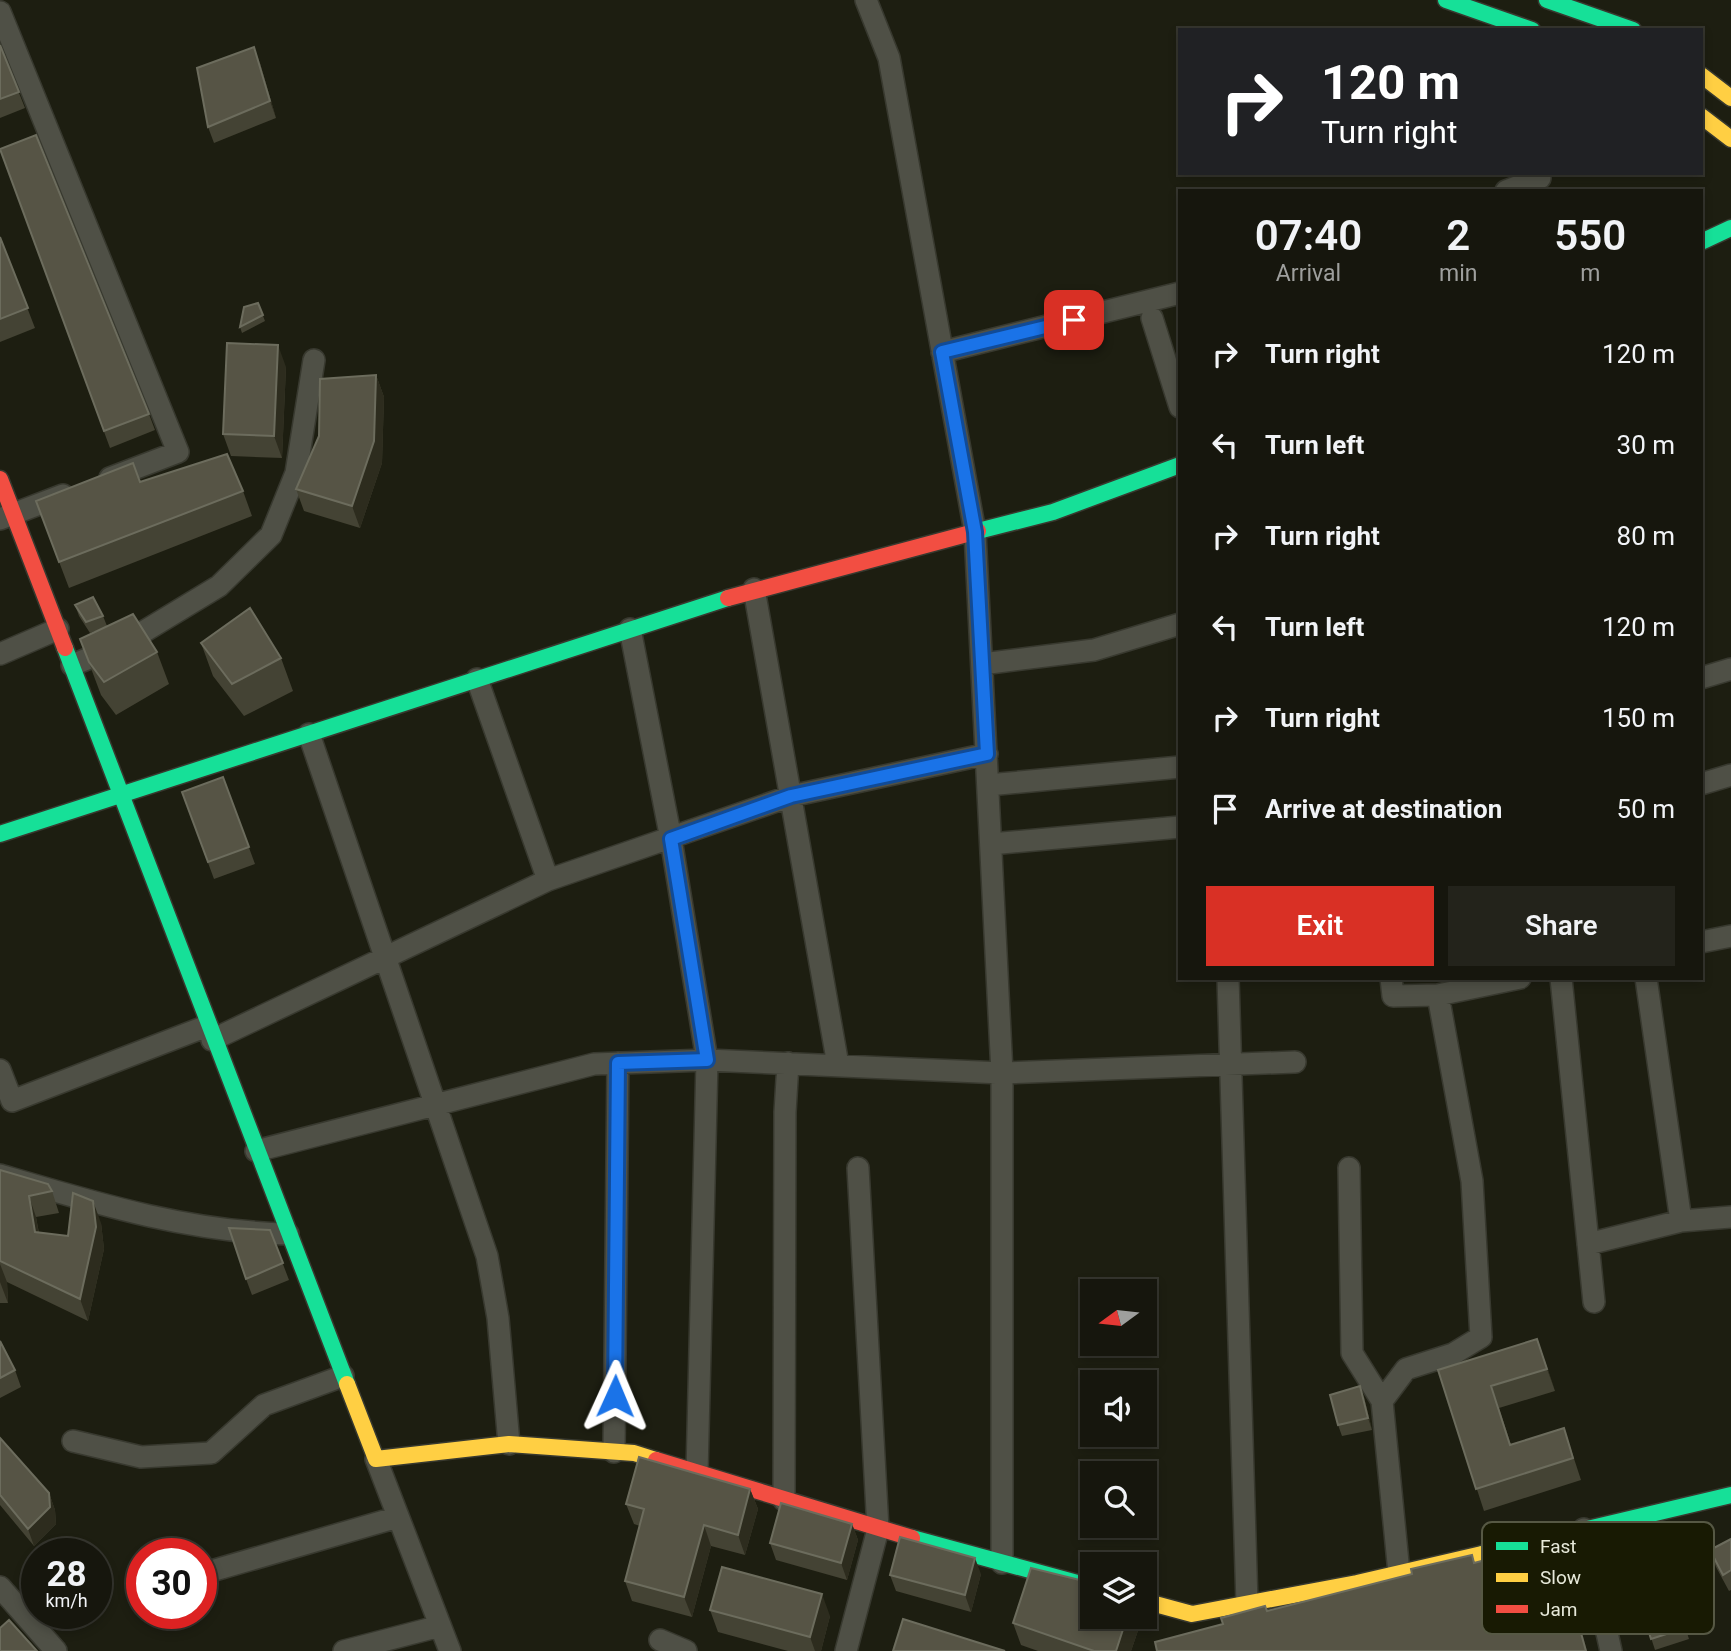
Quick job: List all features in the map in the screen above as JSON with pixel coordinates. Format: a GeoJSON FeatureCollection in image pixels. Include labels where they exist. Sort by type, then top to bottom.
{"type":"FeatureCollection","features":[{"type":"Feature","properties":{"kind":"street"},"geometry":{"type":"LineString","coordinates":[[866,0],[889,58],[975,532],[1002,1073],[1002,1563]]}},
{"type":"Feature","properties":{"kind":"street"},"geometry":{"type":"LineString","coordinates":[[1446,0],[1526,28]]}},
{"type":"Feature","properties":{"kind":"street"},"geometry":{"type":"LineString","coordinates":[[1547,0],[1627,28]]}},
{"type":"Feature","properties":{"kind":"street"},"geometry":{"type":"LineString","coordinates":[[0,12],[178,453],[7,516]]}},
{"type":"Feature","properties":{"kind":"street"},"geometry":{"type":"LineString","coordinates":[[1703,77],[1731,98]]}},
{"type":"Feature","properties":{"kind":"street"},"geometry":{"type":"LineString","coordinates":[[1703,118],[1731,139]]}},
{"type":"Feature","properties":{"kind":"street"},"geometry":{"type":"LineString","coordinates":[[1511,189],[1540,177]]}},
{"type":"Feature","properties":{"kind":"street"},"geometry":{"type":"LineString","coordinates":[[1703,241],[1731,228]]}},
{"type":"Feature","properties":{"kind":"street"},"geometry":{"type":"LineString","coordinates":[[942,352],[1178,293]]}},
{"type":"Feature","properties":{"kind":"street"},"geometry":{"type":"LineString","coordinates":[[1152,318],[1178,401]]}},
{"type":"Feature","properties":{"kind":"street"},"geometry":{"type":"LineString","coordinates":[[72,665],[120,646],[219,586],[271,535],[296,472],[314,360]]}},
{"type":"Feature","properties":{"kind":"street"},"geometry":{"type":"LineString","coordinates":[[0,834],[754,589],[1053,512],[1178,466]]}},
{"type":"Feature","properties":{"kind":"street"},"geometry":{"type":"LineString","coordinates":[[0,479],[7,516],[58,629],[210,1033],[450,1651]]}},
{"type":"Feature","properties":{"kind":"street"},"geometry":{"type":"LineString","coordinates":[[754,589],[838,1065]]}},
{"type":"Feature","properties":{"kind":"street"},"geometry":{"type":"LineString","coordinates":[[982,664],[1094,650],[1178,625]]}},
{"type":"Feature","properties":{"kind":"street"},"geometry":{"type":"LineString","coordinates":[[0,654],[58,629]]}},
{"type":"Feature","properties":{"kind":"street"},"geometry":{"type":"LineString","coordinates":[[630,629],[671,839],[707,1060],[697,1473]]}},
{"type":"Feature","properties":{"kind":"street"},"geometry":{"type":"LineString","coordinates":[[1703,677],[1731,669]]}},
{"type":"Feature","properties":{"kind":"street"},"geometry":{"type":"LineString","coordinates":[[477,679],[548,880]]}},
{"type":"Feature","properties":{"kind":"street"},"geometry":{"type":"LineString","coordinates":[[309,734],[487,1256],[498,1318],[509,1444]]}},
{"type":"Feature","properties":{"kind":"street"},"geometry":{"type":"LineString","coordinates":[[0,1070],[12,1101],[210,1033],[385,958],[548,880],[791,796],[987,754]]}},
{"type":"Feature","properties":{"kind":"street"},"geometry":{"type":"LineString","coordinates":[[988,785],[1178,767]]}},
{"type":"Feature","properties":{"kind":"street"},"geometry":{"type":"LineString","coordinates":[[1703,783],[1731,775]]}},
{"type":"Feature","properties":{"kind":"street"},"geometry":{"type":"LineString","coordinates":[[991,844],[1178,827]]}},
{"type":"Feature","properties":{"kind":"street"},"geometry":{"type":"LineString","coordinates":[[1703,942],[1731,936]]}},
{"type":"Feature","properties":{"kind":"street"},"geometry":{"type":"LineString","coordinates":[[1228,980],[1247,1604]]}},
{"type":"Feature","properties":{"kind":"street"},"geometry":{"type":"LineString","coordinates":[[1391,980],[1393,996],[1438,995],[1510,980]]}},
{"type":"Feature","properties":{"kind":"street"},"geometry":{"type":"LineString","coordinates":[[1561,980],[1594,1302]]}},
{"type":"Feature","properties":{"kind":"street"},"geometry":{"type":"LineString","coordinates":[[1646,980],[1681,1221]]}},
{"type":"Feature","properties":{"kind":"street"},"geometry":{"type":"LineString","coordinates":[[1382,1401],[1406,1369],[1453,1354],[1481,1337],[1472,1181],[1438,995]]}},
{"type":"Feature","properties":{"kind":"street"},"geometry":{"type":"LineString","coordinates":[[256,1151],[594,1064],[707,1060],[1002,1073],[1295,1062]]}},
{"type":"Feature","properties":{"kind":"street"},"geometry":{"type":"LineString","coordinates":[[614,1452],[618,1063]]}},
{"type":"Feature","properties":{"kind":"street"},"geometry":{"type":"LineString","coordinates":[[784,1500],[785,1112],[788,1063]]}},
{"type":"Feature","properties":{"kind":"street"},"geometry":{"type":"LineString","coordinates":[[846,1651],[878,1529],[858,1168]]}},
{"type":"Feature","properties":{"kind":"street"},"geometry":{"type":"LineString","coordinates":[[1349,1168],[1352,1353],[1382,1401],[1399,1573]]}},
{"type":"Feature","properties":{"kind":"street"},"geometry":{"type":"LineString","coordinates":[[0,1175],[122,1211],[236,1233],[288,1234]]}},
{"type":"Feature","properties":{"kind":"street"},"geometry":{"type":"LineString","coordinates":[[1588,1244],[1681,1221],[1731,1217]]}},
{"type":"Feature","properties":{"kind":"street"},"geometry":{"type":"LineString","coordinates":[[73,1441],[141,1457],[211,1453],[264,1405],[343,1376]]}},
{"type":"Feature","properties":{"kind":"street"},"geometry":{"type":"LineString","coordinates":[[376,1459],[509,1444],[634,1453],[878,1529],[1080,1584]]}},
{"type":"Feature","properties":{"kind":"street"},"geometry":{"type":"LineString","coordinates":[[1618,1522],[1731,1495]]}},
{"type":"Feature","properties":{"kind":"street"},"geometry":{"type":"LineString","coordinates":[[217,1569],[398,1517]]}},
{"type":"Feature","properties":{"kind":"street"},"geometry":{"type":"LineString","coordinates":[[1157,1605],[1192,1614],[1482,1554]]}},
{"type":"Feature","properties":{"kind":"street"},"geometry":{"type":"LineString","coordinates":[[0,1587],[55,1651]]}},
{"type":"Feature","properties":{"kind":"street"},"geometry":{"type":"LineString","coordinates":[[344,1651],[440,1626]]}},
{"type":"Feature","properties":{"kind":"street"},"geometry":{"type":"LineString","coordinates":[[660,1640],[686,1651]]}},
{"type":"Feature","properties":{"kind":"building"},"geometry":{"type":"Polygon","coordinates":[[[0,45],[19,92],[0,99],[0,45]]]}},
{"type":"Feature","properties":{"kind":"building"},"geometry":{"type":"Polygon","coordinates":[[[254,47],[270,101],[208,127],[197,68],[254,47]]]}},
{"type":"Feature","properties":{"kind":"building"},"geometry":{"type":"Polygon","coordinates":[[[36,135],[149,414],[104,431],[0,149],[36,135]]]}},
{"type":"Feature","properties":{"kind":"building"},"geometry":{"type":"Polygon","coordinates":[[[0,237],[28,308],[0,319],[0,237]]]}},
{"type":"Feature","properties":{"kind":"building"},"geometry":{"type":"Polygon","coordinates":[[[258,303],[263,315],[240,327],[244,307],[258,303]]]}},
{"type":"Feature","properties":{"kind":"building"},"geometry":{"type":"Polygon","coordinates":[[[227,343],[278,345],[274,436],[223,434],[227,343]]]}},
{"type":"Feature","properties":{"kind":"building"},"geometry":{"type":"Polygon","coordinates":[[[376,375],[374,441],[352,506],[296,489],[319,436],[320,379],[376,375]]]}},
{"type":"Feature","properties":{"kind":"building"},"geometry":{"type":"Polygon","coordinates":[[[227,454],[243,491],[59,562],[36,501],[133,463],[140,482],[227,454]]]}},
{"type":"Feature","properties":{"kind":"building"},"geometry":{"type":"Polygon","coordinates":[[[93,597],[103,616],[86,622],[75,605],[93,597]]]}},
{"type":"Feature","properties":{"kind":"building"},"geometry":{"type":"Polygon","coordinates":[[[250,608],[281,658],[232,684],[201,643],[250,608]]]}},
{"type":"Feature","properties":{"kind":"building"},"geometry":{"type":"Polygon","coordinates":[[[133,614],[157,652],[104,682],[89,662],[80,639],[133,614]]]}},
{"type":"Feature","properties":{"kind":"building"},"geometry":{"type":"Polygon","coordinates":[[[223,777],[249,847],[208,862],[182,792],[223,777]]]}},
{"type":"Feature","properties":{"kind":"building"},"geometry":{"type":"Polygon","coordinates":[[[0,1170],[48,1184],[52,1191],[29,1196],[35,1232],[68,1236],[73,1193],[93,1201],[96,1227],[80,1299],[0,1261],[0,1170]]]}},
{"type":"Feature","properties":{"kind":"building"},"geometry":{"type":"Polygon","coordinates":[[[229,1228],[270,1230],[283,1263],[246,1279],[229,1228]]]}},
{"type":"Feature","properties":{"kind":"building"},"geometry":{"type":"Polygon","coordinates":[[[1537,1339],[1547,1369],[1491,1386],[1510,1445],[1564,1428],[1573,1458],[1476,1489],[1438,1370],[1537,1339]]]}},
{"type":"Feature","properties":{"kind":"building"},"geometry":{"type":"Polygon","coordinates":[[[0,1341],[15,1370],[0,1378],[0,1341]]]}},
{"type":"Feature","properties":{"kind":"building"},"geometry":{"type":"Polygon","coordinates":[[[1360,1386],[1368,1418],[1338,1425],[1330,1395],[1360,1386]]]}},
{"type":"Feature","properties":{"kind":"building"},"geometry":{"type":"Polygon","coordinates":[[[0,1438],[49,1493],[50,1507],[28,1529],[0,1495],[0,1438]]]}},
{"type":"Feature","properties":{"kind":"building"},"geometry":{"type":"Polygon","coordinates":[[[639,1457],[750,1489],[738,1535],[704,1525],[684,1597],[625,1581],[644,1509],[626,1504],[639,1457]]]}},
{"type":"Feature","properties":{"kind":"building"},"geometry":{"type":"Polygon","coordinates":[[[781,1503],[852,1524],[841,1563],[770,1543],[781,1503]]]}},
{"type":"Feature","properties":{"kind":"building"},"geometry":{"type":"Polygon","coordinates":[[[900,1537],[975,1558],[965,1595],[890,1575],[900,1537]]]}},
{"type":"Feature","properties":{"kind":"building"},"geometry":{"type":"Polygon","coordinates":[[[1731,1539],[1731,1570],[1723,1575],[1714,1558],[1714,1548],[1731,1539]]]}},
{"type":"Feature","properties":{"kind":"building"},"geometry":{"type":"Polygon","coordinates":[[[1472,1555],[1474,1563],[1482,1561],[1482,1634],[1581,1634],[1586,1651],[1157,1651],[1155,1642],[1223,1624],[1221,1618],[1265,1606],[1267,1611],[1412,1574],[1411,1569],[1472,1555]]]}},
{"type":"Feature","properties":{"kind":"building"},"geometry":{"type":"Polygon","coordinates":[[[722,1567],[822,1594],[810,1637],[710,1610],[722,1567]]]}},
{"type":"Feature","properties":{"kind":"building"},"geometry":{"type":"Polygon","coordinates":[[[1031,1568],[1080,1580],[1080,1629],[1123,1629],[1116,1651],[1094,1651],[1013,1623],[1031,1568]]]}},
{"type":"Feature","properties":{"kind":"building"},"geometry":{"type":"Polygon","coordinates":[[[903,1619],[1005,1651],[893,1651],[903,1619]]]}},
{"type":"Feature","properties":{"kind":"building"},"geometry":{"type":"Polygon","coordinates":[[[9,1620],[37,1651],[0,1651],[0,1628],[9,1620]]]}},
{"type":"Feature","properties":{"kind":"building"},"geometry":{"type":"Polygon","coordinates":[[[1649,1634],[1666,1634],[1651,1639],[1649,1634]]]}},
{"type":"Feature","properties":{"kind":"traffic: fast"},"geometry":{"type":"LineString","coordinates":[[1446,0],[1526,28]]}},
{"type":"Feature","properties":{"kind":"traffic: fast"},"geometry":{"type":"LineString","coordinates":[[1547,0],[1627,28]]}},
{"type":"Feature","properties":{"kind":"traffic: fast"},"geometry":{"type":"LineString","coordinates":[[1703,241],[1731,228]]}},
{"type":"Feature","properties":{"kind":"traffic: fast"},"geometry":{"type":"LineString","coordinates":[[978,531],[1053,512],[1178,466]]}},
{"type":"Feature","properties":{"kind":"traffic: fast"},"geometry":{"type":"LineString","coordinates":[[0,834],[728,598]]}},
{"type":"Feature","properties":{"kind":"traffic: fast"},"geometry":{"type":"LineString","coordinates":[[65,648],[347,1384]]}},
{"type":"Feature","properties":{"kind":"traffic: fast"},"geometry":{"type":"LineString","coordinates":[[1617,1522],[1731,1495]]}},
{"type":"Feature","properties":{"kind":"traffic: fast"},"geometry":{"type":"LineString","coordinates":[[912,1538],[1080,1584]]}},
{"type":"Feature","properties":{"kind":"traffic: slow"},"geometry":{"type":"LineString","coordinates":[[1703,77],[1731,98]]}},
{"type":"Feature","properties":{"kind":"traffic: slow"},"geometry":{"type":"LineString","coordinates":[[1703,118],[1731,139]]}},
{"type":"Feature","properties":{"kind":"traffic: slow"},"geometry":{"type":"LineString","coordinates":[[347,1384],[376,1459],[509,1444],[634,1453],[656,1460]]}},
{"type":"Feature","properties":{"kind":"traffic: slow"},"geometry":{"type":"LineString","coordinates":[[1157,1605],[1192,1614],[1357,1583],[1482,1554]]}},
{"type":"Feature","properties":{"kind":"traffic: jam"},"geometry":{"type":"LineString","coordinates":[[0,479],[65,648]]}},
{"type":"Feature","properties":{"kind":"traffic: jam"},"geometry":{"type":"LineString","coordinates":[[728,598],[978,531]]}},
{"type":"Feature","properties":{"kind":"traffic: jam"},"geometry":{"type":"LineString","coordinates":[[656,1460],[912,1538]]}},
{"type":"Feature","properties":{"kind":"route"},"geometry":{"type":"LineString","coordinates":[[615,1396],[618,1063],[707,1060],[671,839],[791,796],[987,754],[975,532],[942,352],[1074,320]]}}]}
